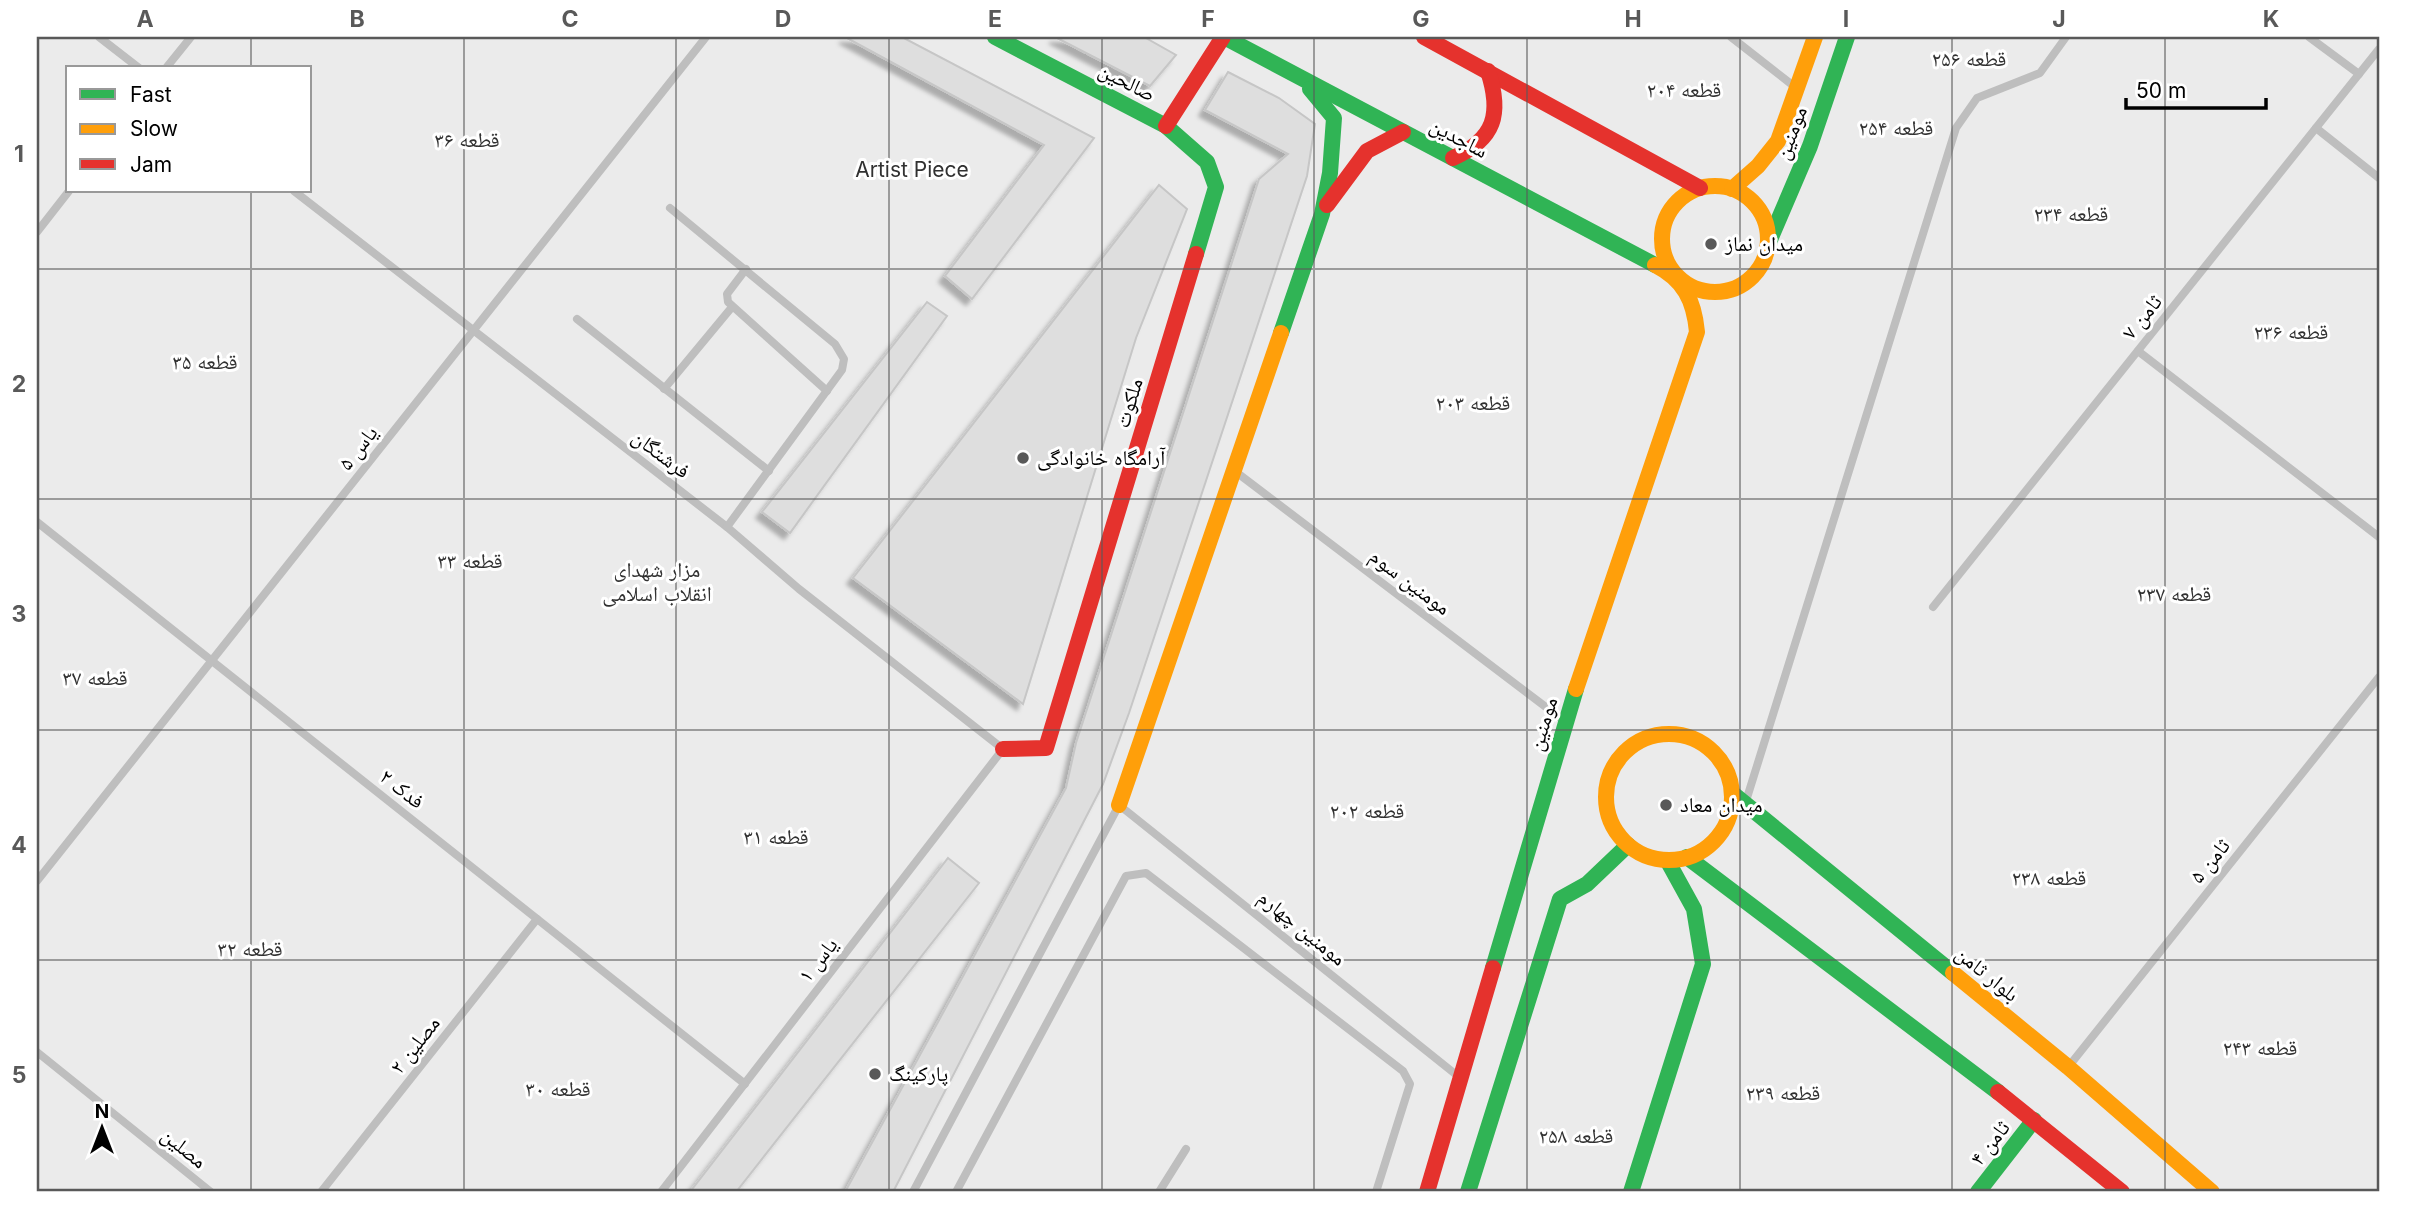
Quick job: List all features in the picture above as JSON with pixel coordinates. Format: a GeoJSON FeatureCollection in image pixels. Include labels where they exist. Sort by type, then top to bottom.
{"type":"FeatureCollection","features":[{"type":"Feature","properties":{"kind":"street","name":"صالحین"},"geometry":{"type":"LineString","coordinates":[[995,37],[1166,126]]}},
{"type":"Feature","properties":{"kind":"street"},"geometry":{"type":"LineString","coordinates":[[1166,126],[1224,37]]}},
{"type":"Feature","properties":{"kind":"street","name":"ساجدین"},"geometry":{"type":"LineString","coordinates":[[1224,37],[1304,82],[1675,275]]}},
{"type":"Feature","properties":{"kind":"street"},"geometry":{"type":"LineString","coordinates":[[1423,37],[1700,188],[1732,189],[1747,197],[1759,209],[1767,225],[1769,242],[1761,266],[1751,279],[1737,288],[1720,293],[1704,292],[1688,286],[1675,275],[1665,260],[1661,242],[1663,224],[1671,208],[1684,196],[1700,188]]}},
{"type":"Feature","properties":{"kind":"street","name":"مومنین"},"geometry":{"type":"LineString","coordinates":[[1732,189],[1758,166],[1778,141],[1815,37]]}},
{"type":"Feature","properties":{"kind":"street","name":"مومنین"},"geometry":{"type":"LineString","coordinates":[[1769,242],[1810,146],[1847,37]]}},
{"type":"Feature","properties":{"kind":"street"},"geometry":{"type":"LineString","coordinates":[[1453,159],[1474,151],[1487,134],[1497,111],[1496,90],[1488,71]]}},
{"type":"Feature","properties":{"kind":"street"},"geometry":{"type":"LineString","coordinates":[[1119,805],[1322,214],[1331,173],[1334,118],[1304,82]]}},
{"type":"Feature","properties":{"kind":"street","name":"ملکوت"},"geometry":{"type":"LineString","coordinates":[[1003,749],[1046,748],[1216,187],[1207,162],[1166,126]]}},
{"type":"Feature","properties":{"kind":"street"},"geometry":{"type":"LineString","coordinates":[[1322,214],[1367,151],[1403,132]]}},
{"type":"Feature","properties":{"kind":"street","name":"مومنین"},"geometry":{"type":"LineString","coordinates":[[1427,1192],[1565,721],[1697,332],[1695,309],[1675,275]]}},
{"type":"Feature","properties":{"kind":"street"},"geometry":{"type":"LineString","coordinates":[[1660,734],[1681,735],[1701,742],[1717,755],[1739,798],[1721,833],[1706,848],[1687,857],[1667,860],[1646,856],[1628,845],[1615,830],[1607,810],[1606,789],[1612,769],[1623,753],[1640,740],[1660,734]]}},
{"type":"Feature","properties":{"kind":"street","name":"بلوار ثامن"},"geometry":{"type":"LineString","coordinates":[[1739,798],[2068,1067],[2212,1192]]}},
{"type":"Feature","properties":{"kind":"street"},"geometry":{"type":"LineString","coordinates":[[1468,1192],[1560,900],[1587,884],[1628,845]]}},
{"type":"Feature","properties":{"kind":"street"},"geometry":{"type":"LineString","coordinates":[[1687,857],[2034,1119],[2122,1192]]}},
{"type":"Feature","properties":{"kind":"street"},"geometry":{"type":"LineString","coordinates":[[1631,1192],[1703,964],[1694,909],[1667,860]]}},
{"type":"Feature","properties":{"kind":"street","name":"ثامن ۴"},"geometry":{"type":"LineString","coordinates":[[1978,1192],[2034,1119]]}},
{"type":"Feature","properties":{"kind":"lane"},"geometry":{"type":"LineString","coordinates":[[99,37],[136,66]]}},
{"type":"Feature","properties":{"kind":"lane"},"geometry":{"type":"LineString","coordinates":[[168,66],[191,37]]}},
{"type":"Feature","properties":{"kind":"lane","name":"یاس ۵"},"geometry":{"type":"LineString","coordinates":[[37,881],[706,37]]}},
{"type":"Feature","properties":{"kind":"lane"},"geometry":{"type":"LineString","coordinates":[[1731,37],[1798,89]]}},
{"type":"Feature","properties":{"kind":"lane"},"geometry":{"type":"LineString","coordinates":[[1739,798],[1956,128],[1977,98],[2040,73],[2066,37]]}},
{"type":"Feature","properties":{"kind":"lane"},"geometry":{"type":"LineString","coordinates":[[2309,37],[2359,74]]}},
{"type":"Feature","properties":{"kind":"lane","name":"ثامن ۷"},"geometry":{"type":"LineString","coordinates":[[1933,607],[2379,49]]}},
{"type":"Feature","properties":{"kind":"lane"},"geometry":{"type":"LineString","coordinates":[[2316,128],[2379,178]]}},
{"type":"Feature","properties":{"kind":"lane"},"geometry":{"type":"LineString","coordinates":[[37,232],[68,192]]}},
{"type":"Feature","properties":{"kind":"lane","name":"فرشتگان"},"geometry":{"type":"LineString","coordinates":[[295,192],[727,527],[799,589],[1003,749]]}},
{"type":"Feature","properties":{"kind":"lane"},"geometry":{"type":"LineString","coordinates":[[670,208],[839,349],[845,364],[727,527]]}},
{"type":"Feature","properties":{"kind":"lane"},"geometry":{"type":"LineString","coordinates":[[746,269],[726,297],[732,307],[827,391]]}},
{"type":"Feature","properties":{"kind":"lane"},"geometry":{"type":"LineString","coordinates":[[664,389],[732,307]]}},
{"type":"Feature","properties":{"kind":"lane"},"geometry":{"type":"LineString","coordinates":[[577,319],[769,471]]}},
{"type":"Feature","properties":{"kind":"lane"},"geometry":{"type":"LineString","coordinates":[[2137,351],[2379,537]]}},
{"type":"Feature","properties":{"kind":"lane","name":"مومنین سوم"},"geometry":{"type":"LineString","coordinates":[[1234,470],[1565,721]]}},
{"type":"Feature","properties":{"kind":"lane","name":"فدک ۲"},"geometry":{"type":"LineString","coordinates":[[37,523],[745,1084]]}},
{"type":"Feature","properties":{"kind":"lane","name":"ثامن ۵"},"geometry":{"type":"LineString","coordinates":[[2068,1067],[2379,677]]}},
{"type":"Feature","properties":{"kind":"lane","name":"یاس ۱"},"geometry":{"type":"LineString","coordinates":[[661,1192],[1003,749]]}},
{"type":"Feature","properties":{"kind":"lane"},"geometry":{"type":"LineString","coordinates":[[913,1192],[1119,805]]}},
{"type":"Feature","properties":{"kind":"lane","name":"مومنین چهارم"},"geometry":{"type":"LineString","coordinates":[[1119,805],[1461,1079]]}},
{"type":"Feature","properties":{"kind":"lane"},"geometry":{"type":"LineString","coordinates":[[956,1192],[1126,876],[1146,873],[1403,1071],[1410,1084],[1376,1192]]}},
{"type":"Feature","properties":{"kind":"lane","name":"مصلین ۲"},"geometry":{"type":"LineString","coordinates":[[321,1192],[537,919]]}},
{"type":"Feature","properties":{"kind":"lane","name":"مصلین"},"geometry":{"type":"LineString","coordinates":[[37,1052],[211,1192]]}},
{"type":"Feature","properties":{"kind":"lane"},"geometry":{"type":"LineString","coordinates":[[1159,1192],[1186,1149]]}},
{"type":"Feature","properties":{"kind":"green space"},"geometry":{"type":"Polygon","coordinates":[[[37,37],[2379,37],[2379,1192],[37,1192],[37,37]]]}},
{"type":"Feature","properties":{"kind":"building"},"geometry":{"type":"Polygon","coordinates":[[[845,37],[902,37],[1094,138],[972,299],[945,276],[1044,145],[845,37]]]}},
{"type":"Feature","properties":{"kind":"building"},"geometry":{"type":"Polygon","coordinates":[[[1055,37],[1144,37],[1176,55],[1150,86],[1055,37]]]}},
{"type":"Feature","properties":{"kind":"building","name":"آرامگاه خانوادگی"},"geometry":{"type":"Polygon","coordinates":[[[1228,72],[1279,98],[1315,124],[1307,176],[1129,713],[1103,784],[893,1192],[845,1192],[1066,788],[1076,743],[1259,179],[1288,154],[1205,110],[1228,72]]]}},
{"type":"Feature","properties":{"kind":"building","name":"آرامگاه خانوادگی"},"geometry":{"type":"Polygon","coordinates":[[[1159,185],[1187,209],[1136,338],[1023,704],[853,578],[1159,185]]]}},
{"type":"Feature","properties":{"kind":"building"},"geometry":{"type":"Polygon","coordinates":[[[927,302],[947,316],[790,533],[762,512],[927,302]]]}},
{"type":"Feature","properties":{"kind":"building"},"geometry":{"type":"Polygon","coordinates":[[[948,858],[979,883],[736,1192],[690,1192],[948,858]]]}},
{"type":"Feature","properties":{"kind":"traffic: fast"},"geometry":{"type":"LineString","coordinates":[[995,37],[1166,126],[1207,162],[1216,187],[1196,254]]}},
{"type":"Feature","properties":{"kind":"traffic: fast"},"geometry":{"type":"LineString","coordinates":[[1224,37],[1655,265]]}},
{"type":"Feature","properties":{"kind":"traffic: fast"},"geometry":{"type":"LineString","coordinates":[[1769,242],[1810,146],[1847,37]]}},
{"type":"Feature","properties":{"kind":"traffic: fast"},"geometry":{"type":"LineString","coordinates":[[1281,333],[1322,214],[1330,173],[1334,118],[1310,89]]}},
{"type":"Feature","properties":{"kind":"traffic: fast"},"geometry":{"type":"LineString","coordinates":[[1493,968],[1576,689]]}},
{"type":"Feature","properties":{"kind":"traffic: fast"},"geometry":{"type":"LineString","coordinates":[[1732,793],[1953,973]]}},
{"type":"Feature","properties":{"kind":"traffic: fast"},"geometry":{"type":"LineString","coordinates":[[1468,1192],[1560,899],[1587,884],[1628,845]]}},
{"type":"Feature","properties":{"kind":"traffic: fast"},"geometry":{"type":"LineString","coordinates":[[1687,857],[1998,1092]]}},
{"type":"Feature","properties":{"kind":"traffic: fast"},"geometry":{"type":"LineString","coordinates":[[1631,1192],[1703,964],[1694,909],[1667,860]]}},
{"type":"Feature","properties":{"kind":"traffic: fast"},"geometry":{"type":"LineString","coordinates":[[1978,1192],[2034,1120]]}},
{"type":"Feature","properties":{"kind":"traffic: slow"},"geometry":{"type":"LineString","coordinates":[[1732,189],[1758,166],[1778,141],[1815,37]]}},
{"type":"Feature","properties":{"kind":"traffic: slow"},"geometry":{"type":"LineString","coordinates":[[1715,186],[1735,190],[1753,201],[1764,219],[1768,239],[1764,259],[1753,277],[1735,288],[1715,292],[1695,288],[1677,277],[1666,259],[1662,239],[1666,219],[1677,201],[1695,190],[1715,186]]}},
{"type":"Feature","properties":{"kind":"traffic: slow"},"geometry":{"type":"LineString","coordinates":[[1576,689],[1697,332],[1686,292],[1673,277],[1655,265]]}},
{"type":"Feature","properties":{"kind":"traffic: slow"},"geometry":{"type":"LineString","coordinates":[[1119,805],[1281,333]]}},
{"type":"Feature","properties":{"kind":"traffic: slow"},"geometry":{"type":"LineString","coordinates":[[1669,734],[1693,739],[1713,753],[1727,773],[1732,797],[1727,821],[1713,841],[1693,855],[1669,860],[1645,855],[1625,841],[1611,821],[1606,797],[1611,773],[1625,753],[1645,739],[1669,734]]}},
{"type":"Feature","properties":{"kind":"traffic: slow"},"geometry":{"type":"LineString","coordinates":[[1953,973],[2068,1067],[2212,1192]]}},
{"type":"Feature","properties":{"kind":"traffic: jam"},"geometry":{"type":"LineString","coordinates":[[1166,126],[1223,37]]}},
{"type":"Feature","properties":{"kind":"traffic: jam"},"geometry":{"type":"LineString","coordinates":[[1424,37],[1700,188]]}},
{"type":"Feature","properties":{"kind":"traffic: jam"},"geometry":{"type":"LineString","coordinates":[[1453,158],[1478,142],[1492,124],[1494,100],[1488,71]]}},
{"type":"Feature","properties":{"kind":"traffic: jam"},"geometry":{"type":"LineString","coordinates":[[1327,205],[1367,151],[1403,132]]}},
{"type":"Feature","properties":{"kind":"traffic: jam"},"geometry":{"type":"LineString","coordinates":[[1003,749],[1046,748],[1196,254]]}},
{"type":"Feature","properties":{"kind":"traffic: jam"},"geometry":{"type":"LineString","coordinates":[[1427,1192],[1493,968]]}},
{"type":"Feature","properties":{"kind":"traffic: jam"},"geometry":{"type":"LineString","coordinates":[[1998,1092],[2122,1192]]}},
{"type":"Feature","properties":{"kind":"place","name":"میدان نماز"},"geometry":{"type":"Point","coordinates":[1711,244]}},
{"type":"Feature","properties":{"kind":"place","name":"آرامگاه خانوادگی"},"geometry":{"type":"Point","coordinates":[1023,458]}},
{"type":"Feature","properties":{"kind":"place","name":"میدان معاد"},"geometry":{"type":"Point","coordinates":[1666,805]}},
{"type":"Feature","properties":{"kind":"place","name":"پارکینگ"},"geometry":{"type":"Point","coordinates":[875,1074]}},
{"type":"Feature","properties":{"kind":"park label","name":"قطعه ۲۵۶"},"geometry":{"type":"Point","coordinates":[1969,59]}},
{"type":"Feature","properties":{"kind":"park label","name":"قطعه ۲۰۴"},"geometry":{"type":"Point","coordinates":[1684,90]}},
{"type":"Feature","properties":{"kind":"park label","name":"قطعه ۲۵۴"},"geometry":{"type":"Point","coordinates":[1896,128]}},
{"type":"Feature","properties":{"kind":"park label","name":"قطعه ۳۶"},"geometry":{"type":"Point","coordinates":[467,140]}},
{"type":"Feature","properties":{"kind":"park label","name":"Artist Piece"},"geometry":{"type":"Point","coordinates":[912,170]}},
{"type":"Feature","properties":{"kind":"park label","name":"قطعه ۲۳۴"},"geometry":{"type":"Point","coordinates":[2071,214]}},
{"type":"Feature","properties":{"kind":"park label","name":"قطعه ۲۳۶"},"geometry":{"type":"Point","coordinates":[2291,332]}},
{"type":"Feature","properties":{"kind":"park label","name":"قطعه ۳۵"},"geometry":{"type":"Point","coordinates":[205,362]}},
{"type":"Feature","properties":{"kind":"park label","name":"قطعه ۲۰۳"},"geometry":{"type":"Point","coordinates":[1473,403]}},
{"type":"Feature","properties":{"kind":"park label","name":"قطعه ۳۳"},"geometry":{"type":"Point","coordinates":[470,561]}},
{"type":"Feature","properties":{"kind":"park label","name":"مزار شهدای انقلاب اسلامی"},"geometry":{"type":"Point","coordinates":[657,582]}},
{"type":"Feature","properties":{"kind":"park label","name":"قطعه ۲۳۷"},"geometry":{"type":"Point","coordinates":[2174,594]}},
{"type":"Feature","properties":{"kind":"park label","name":"قطعه ۳۷"},"geometry":{"type":"Point","coordinates":[95,678]}},
{"type":"Feature","properties":{"kind":"park label","name":"قطعه ۲۰۲"},"geometry":{"type":"Point","coordinates":[1367,811]}},
{"type":"Feature","properties":{"kind":"park label","name":"قطعه ۳۱"},"geometry":{"type":"Point","coordinates":[776,837]}},
{"type":"Feature","properties":{"kind":"park label","name":"قطعه ۲۳۸"},"geometry":{"type":"Point","coordinates":[2049,878]}},
{"type":"Feature","properties":{"kind":"park label","name":"قطعه ۳۲"},"geometry":{"type":"Point","coordinates":[250,949]}},
{"type":"Feature","properties":{"kind":"park label","name":"قطعه ۲۴۳"},"geometry":{"type":"Point","coordinates":[2260,1048]}},
{"type":"Feature","properties":{"kind":"park label","name":"قطعه ۳۰"},"geometry":{"type":"Point","coordinates":[558,1089]}},
{"type":"Feature","properties":{"kind":"park label","name":"قطعه ۲۳۹"},"geometry":{"type":"Point","coordinates":[1783,1093]}},
{"type":"Feature","properties":{"kind":"park label","name":"قطعه ۲۵۸"},"geometry":{"type":"Point","coordinates":[1576,1136]}}]}
